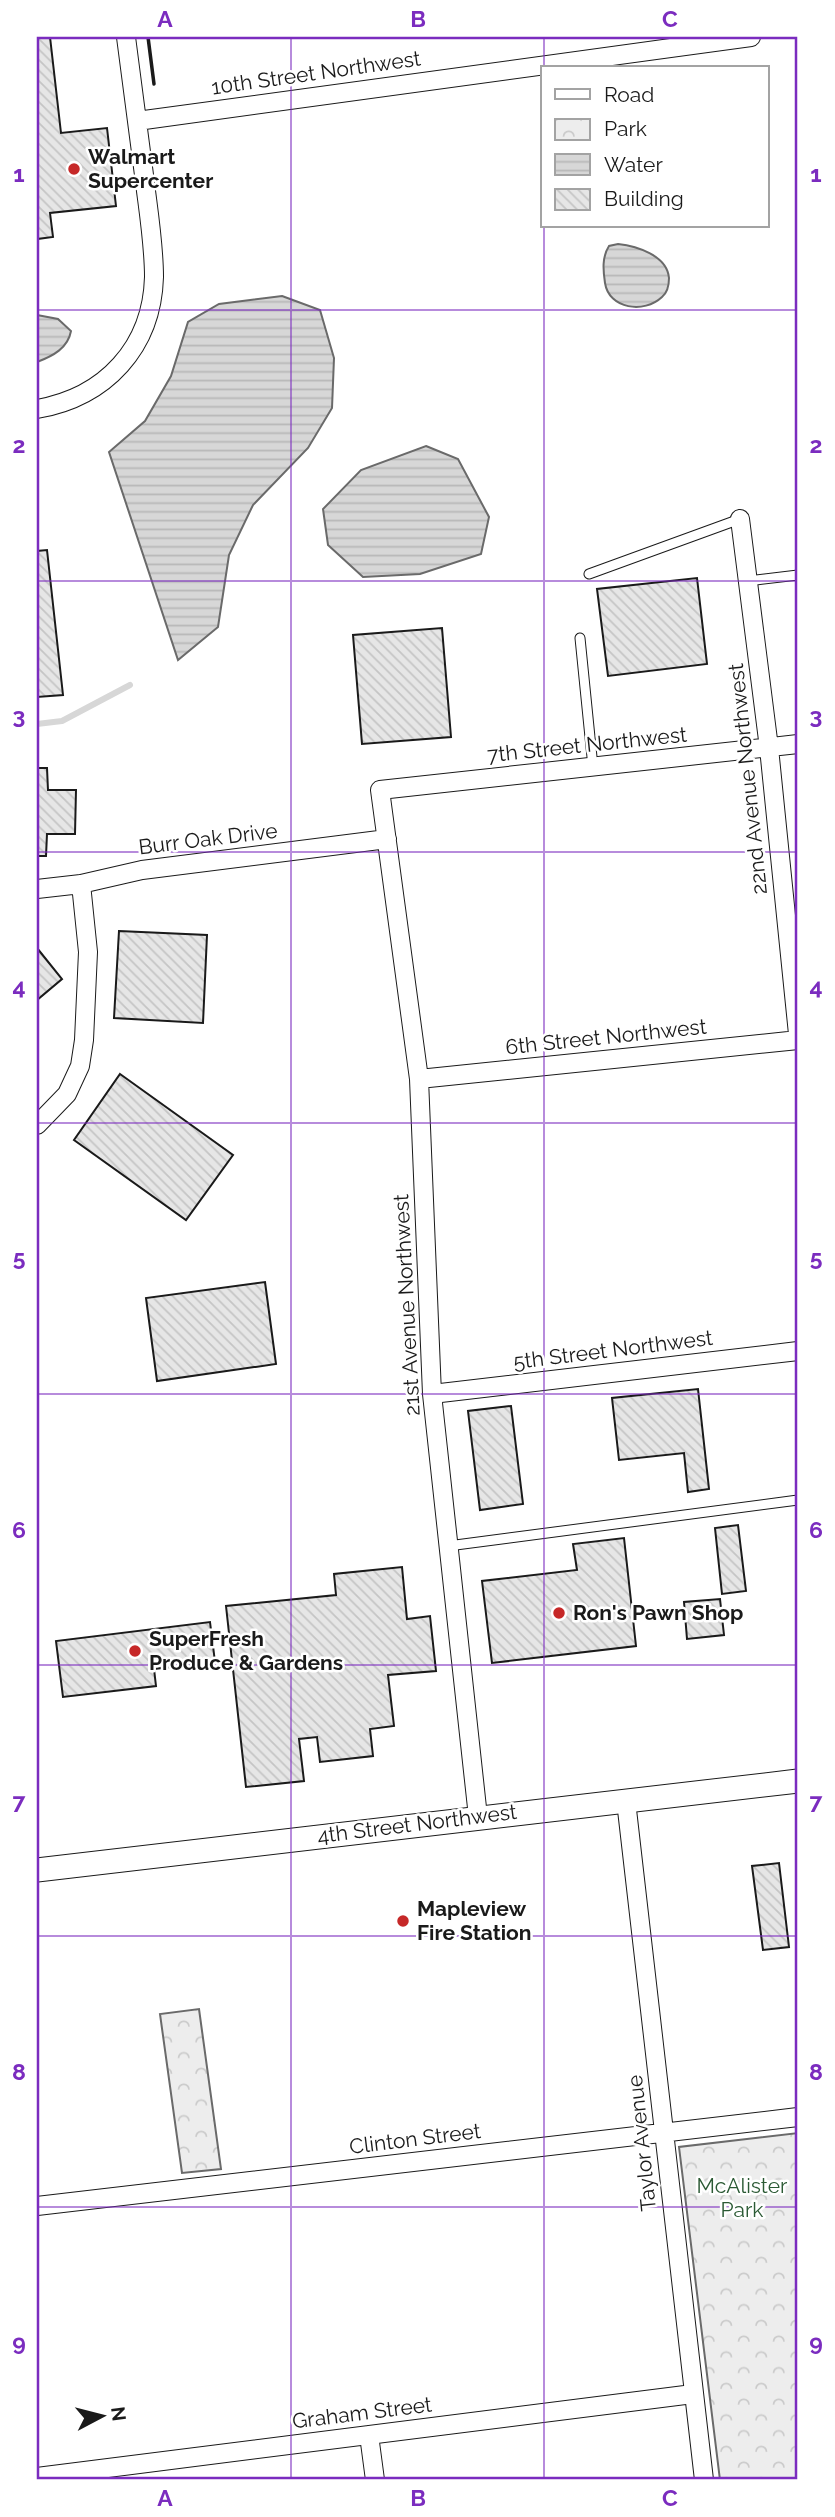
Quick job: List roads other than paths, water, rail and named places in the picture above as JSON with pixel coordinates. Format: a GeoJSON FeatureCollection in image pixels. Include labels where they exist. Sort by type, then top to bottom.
{"type":"FeatureCollection","features":[{"type":"Feature","properties":{"kind":"street"},"geometry":{"type":"LineString","coordinates":[[37,409],[69,401],[97,386],[115,371],[131,351],[151,303],[153,264],[126,37]]}},
{"type":"Feature","properties":{"kind":"street","name":"10th Street Northwest"},"geometry":{"type":"LineString","coordinates":[[137,121],[751,37]]}},
{"type":"Feature","properties":{"kind":"street","name":"22nd Avenue Northwest"},"geometry":{"type":"LineString","coordinates":[[740,519],[769,748],[798,1034]]}},
{"type":"Feature","properties":{"kind":"street","name":"7th Street Northwest"},"geometry":{"type":"LineString","coordinates":[[380,790],[798,744]]}},
{"type":"Feature","properties":{"kind":"street","name":"21st Avenue Northwest"},"geometry":{"type":"LineString","coordinates":[[380,790],[419,1079],[432,1394],[478,1817]]}},
{"type":"Feature","properties":{"kind":"street","name":"Burr Oak Drive"},"geometry":{"type":"LineString","coordinates":[[37,889],[81,884],[142,870],[387,839]]}},
{"type":"Feature","properties":{"kind":"street"},"geometry":{"type":"LineString","coordinates":[[37,1125],[67,1094],[80,1066],[84,1040],[88,951],[81,884]]}},
{"type":"Feature","properties":{"kind":"street","name":"6th Street Northwest"},"geometry":{"type":"LineString","coordinates":[[419,1079],[798,1040]]}},
{"type":"Feature","properties":{"kind":"street","name":"5th Street Northwest"},"geometry":{"type":"LineString","coordinates":[[432,1394],[798,1351]]}},
{"type":"Feature","properties":{"kind":"street","name":"4th Street Northwest"},"geometry":{"type":"LineString","coordinates":[[37,1870],[798,1781]]}},
{"type":"Feature","properties":{"kind":"street","name":"Taylor Avenue"},"geometry":{"type":"LineString","coordinates":[[626,1801],[704,2480]]}},
{"type":"Feature","properties":{"kind":"street","name":"Clinton Street"},"geometry":{"type":"LineString","coordinates":[[37,2206],[798,2117]]}},
{"type":"Feature","properties":{"kind":"street","name":"Graham Street"},"geometry":{"type":"LineString","coordinates":[[37,2477],[693,2394]]}},
{"type":"Feature","properties":{"kind":"street"},"geometry":{"type":"LineString","coordinates":[[369,2435],[375,2480]]}},
{"type":"Feature","properties":{"kind":"lane"},"geometry":{"type":"LineString","coordinates":[[589,574],[740,519]]}},
{"type":"Feature","properties":{"kind":"lane"},"geometry":{"type":"LineString","coordinates":[[748,581],[798,575]]}},
{"type":"Feature","properties":{"kind":"lane"},"geometry":{"type":"LineString","coordinates":[[580,638],[593,767]]}},
{"type":"Feature","properties":{"kind":"lane"},"geometry":{"type":"LineString","coordinates":[[448,1546],[798,1500]]}},
{"type":"Feature","properties":{"kind":"water"},"geometry":{"type":"Polygon","coordinates":[[[618,244],[650,253],[663,263],[669,281],[667,291],[662,297],[646,306],[637,307],[613,299],[605,283],[604,264],[609,246],[618,244]]]}},
{"type":"Feature","properties":{"kind":"water"},"geometry":{"type":"Polygon","coordinates":[[[282,296],[320,310],[334,358],[332,408],[308,448],[253,505],[229,555],[218,627],[178,660],[109,452],[145,421],[171,376],[188,322],[219,304],[282,296]]]}},
{"type":"Feature","properties":{"kind":"water"},"geometry":{"type":"Polygon","coordinates":[[[37,315],[58,319],[71,331],[67,342],[59,351],[37,362],[37,315]]]}},
{"type":"Feature","properties":{"kind":"water"},"geometry":{"type":"Polygon","coordinates":[[[426,446],[458,459],[489,517],[481,554],[420,574],[363,577],[328,545],[323,509],[361,470],[426,446]]]}},
{"type":"Feature","properties":{"kind":"waterway"},"geometry":{"type":"LineString","coordinates":[[37,724],[62,721],[130,685]]}},
{"type":"Feature","properties":{"kind":"place","name":"Walmart Supercenter"},"geometry":{"type":"Point","coordinates":[74,169]}},
{"type":"Feature","properties":{"kind":"place","name":"Ron's Pawn Shop"},"geometry":{"type":"Point","coordinates":[559,1613]}},
{"type":"Feature","properties":{"kind":"place","name":"SuperFresh Produce & Gardens"},"geometry":{"type":"Point","coordinates":[135,1651]}},
{"type":"Feature","properties":{"kind":"place","name":"Mapleview Fire Station"},"geometry":{"type":"Point","coordinates":[403,1921]}},
{"type":"Feature","properties":{"kind":"park label","name":"McAlister Park"},"geometry":{"type":"Point","coordinates":[742,2198]}}]}
